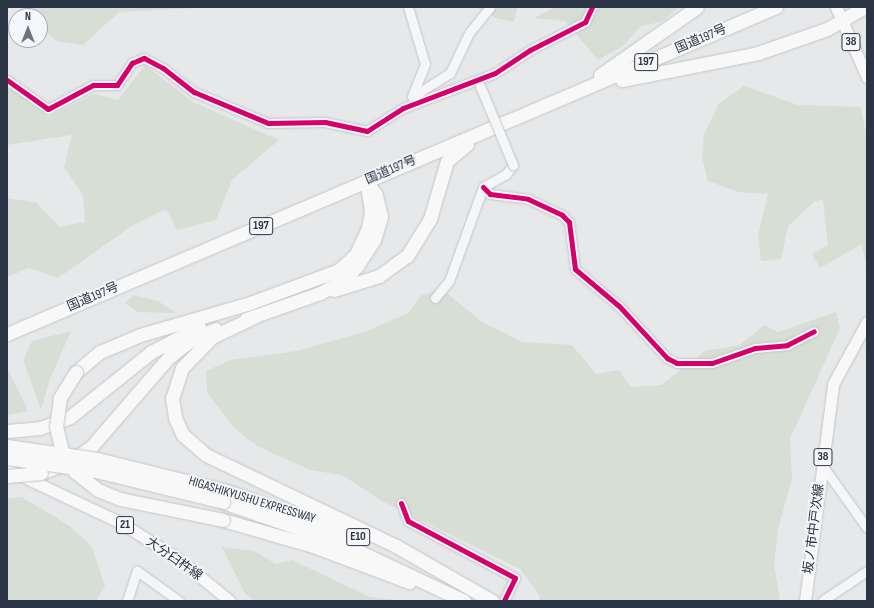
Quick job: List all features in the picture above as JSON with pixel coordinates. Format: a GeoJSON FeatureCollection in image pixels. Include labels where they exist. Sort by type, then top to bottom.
{"type":"FeatureCollection","features":[{"type":"Feature","properties":{"kind":"highway"},"geometry":{"type":"LineString","coordinates":[[559,100],[630,57],[697,7]]}},
{"type":"Feature","properties":{"kind":"highway","name":"国道197号"},"geometry":{"type":"LineString","coordinates":[[7,334],[776,7]]}},
{"type":"Feature","properties":{"kind":"highway"},"geometry":{"type":"LineString","coordinates":[[559,100],[640,75],[758,53],[842,22],[865,7]]}},
{"type":"Feature","properties":{"kind":"highway"},"geometry":{"type":"LineString","coordinates":[[7,476],[41,473],[65,464],[101,439],[160,367],[185,344],[206,332],[254,317],[320,293],[368,280],[398,263],[426,229],[447,161],[464,145],[516,117]]}},
{"type":"Feature","properties":{"kind":"highway"},"geometry":{"type":"LineString","coordinates":[[320,293],[350,274],[377,232],[379,202],[366,181]]}},
{"type":"Feature","properties":{"kind":"highway"},"geometry":{"type":"LineString","coordinates":[[366,181],[370,220],[360,247],[339,270],[250,303],[134,337],[100,352],[76,372],[60,398],[56,421],[62,451],[75,472],[98,490],[120,499],[223,520],[345,557],[453,601]]}},
{"type":"Feature","properties":{"kind":"highway"},"geometry":{"type":"LineString","coordinates":[[242,234],[351,195],[365,201],[370,220]]}},
{"type":"Feature","properties":{"kind":"highway"},"geometry":{"type":"LineString","coordinates":[[7,431],[40,428],[79,411],[152,352],[250,303]]}},
{"type":"Feature","properties":{"kind":"highway"},"geometry":{"type":"LineString","coordinates":[[254,317],[212,337],[182,368],[174,388],[173,409],[178,427],[189,442],[220,462],[437,566],[492,601]]}},
{"type":"Feature","properties":{"kind":"highway","name":"HIGASHIKYUSHU EXPRESSWAY"},"geometry":{"type":"LineString","coordinates":[[7,446],[97,459],[345,531],[414,563],[481,601]]}},
{"type":"Feature","properties":{"kind":"highway","name":"HIGASHIKYUSHU EXPRESSWAY"},"geometry":{"type":"LineString","coordinates":[[7,458],[96,471],[225,497],[341,543],[464,601]]}},
{"type":"Feature","properties":{"kind":"main road","name":"38"},"geometry":{"type":"LineString","coordinates":[[836,7],[842,22],[864,62],[867,77]]}},
{"type":"Feature","properties":{"kind":"main road","name":"坂ノ市中戸次線"},"geometry":{"type":"LineString","coordinates":[[805,601],[833,384],[867,322]]}},
{"type":"Feature","properties":{"kind":"main road","name":"大分臼杵線"},"geometry":{"type":"LineString","coordinates":[[7,469],[121,523],[177,558],[230,601]]}},
{"type":"Feature","properties":{"kind":"street"},"geometry":{"type":"LineString","coordinates":[[403,108],[413,96],[426,64],[408,7]]}},
{"type":"Feature","properties":{"kind":"street"},"geometry":{"type":"LineString","coordinates":[[413,96],[450,73],[469,33],[490,7]]}},
{"type":"Feature","properties":{"kind":"street"},"geometry":{"type":"LineString","coordinates":[[7,80],[48,109],[93,85],[117,85],[132,63],[144,58],[163,68],[194,92],[268,123],[325,122],[367,131],[403,108],[479,83],[577,28],[585,22],[592,7]]}},
{"type":"Feature","properties":{"kind":"street"},"geometry":{"type":"LineString","coordinates":[[435,298],[449,281],[483,187],[506,174],[513,165],[479,83]]}},
{"type":"Feature","properties":{"kind":"street"},"geometry":{"type":"LineString","coordinates":[[483,187],[490,194],[528,199],[562,214],[569,222],[575,269],[619,306],[667,358],[677,363],[712,363],[756,348],[787,345],[814,331]]}},
{"type":"Feature","properties":{"kind":"street"},"geometry":{"type":"LineString","coordinates":[[822,465],[867,528]]}},
{"type":"Feature","properties":{"kind":"street"},"geometry":{"type":"LineString","coordinates":[[401,503],[408,520],[515,578],[504,601]]}},
{"type":"Feature","properties":{"kind":"street"},"geometry":{"type":"LineString","coordinates":[[127,601],[137,571],[179,601]]}},
{"type":"Feature","properties":{"kind":"street"},"geometry":{"type":"LineString","coordinates":[[822,601],[867,571]]}},
{"type":"Feature","properties":{"kind":"shaded area"},"geometry":{"type":"Polygon","coordinates":[[[22,7],[213,7],[119,12],[83,45],[56,41],[48,33],[48,8],[22,7]]]}},
{"type":"Feature","properties":{"kind":"shaded area"},"geometry":{"type":"Polygon","coordinates":[[[476,7],[516,7],[517,10],[514,22],[496,18],[476,7]]]}},
{"type":"Feature","properties":{"kind":"shaded area"},"geometry":{"type":"Polygon","coordinates":[[[555,7],[680,7],[661,22],[641,26],[623,46],[598,60],[565,21],[534,18],[555,7]]]}},
{"type":"Feature","properties":{"kind":"shaded area"},"geometry":{"type":"Polygon","coordinates":[[[145,65],[193,102],[279,140],[232,180],[216,220],[177,230],[166,209],[133,225],[58,278],[29,268],[7,277],[7,198],[37,203],[59,227],[85,222],[83,195],[64,167],[72,135],[7,145],[7,77],[14,77],[25,99],[48,117],[94,94],[118,100],[145,65]]]}},
{"type":"Feature","properties":{"kind":"shaded area"},"geometry":{"type":"Polygon","coordinates":[[[744,86],[798,105],[860,107],[867,137],[866,266],[862,244],[820,268],[812,254],[828,245],[823,199],[814,202],[788,226],[781,259],[761,261],[758,236],[768,194],[739,192],[708,181],[702,157],[704,134],[719,103],[744,86]]]}},
{"type":"Feature","properties":{"kind":"shaded area"},"geometry":{"type":"Polygon","coordinates":[[[443,290],[482,322],[523,342],[572,345],[596,374],[619,370],[631,387],[661,385],[705,351],[740,345],[764,325],[778,332],[836,312],[840,328],[790,439],[792,479],[778,529],[774,564],[780,601],[539,601],[540,596],[520,569],[382,501],[342,475],[310,470],[257,446],[232,426],[207,392],[206,371],[231,360],[296,351],[365,332],[408,313],[422,295],[443,290]]]}},
{"type":"Feature","properties":{"kind":"shaded area"},"geometry":{"type":"Polygon","coordinates":[[[134,295],[158,301],[176,313],[138,312],[125,303],[134,295]]]}},
{"type":"Feature","properties":{"kind":"shaded area"},"geometry":{"type":"Polygon","coordinates":[[[71,331],[50,379],[41,410],[23,360],[32,341],[71,331]]]}},
{"type":"Feature","properties":{"kind":"shaded area"},"geometry":{"type":"Polygon","coordinates":[[[7,368],[28,411],[7,415],[7,368]]]}},
{"type":"Feature","properties":{"kind":"shaded area"},"geometry":{"type":"Polygon","coordinates":[[[22,497],[71,527],[92,547],[105,586],[96,601],[7,601],[7,499],[22,497]]]}},
{"type":"Feature","properties":{"kind":"shaded area"},"geometry":{"type":"Polygon","coordinates":[[[222,547],[254,551],[276,564],[292,560],[370,597],[406,601],[254,601],[244,592],[222,547]]]}},
{"type":"Feature","properties":{"kind":"cycle path"},"geometry":{"type":"LineString","coordinates":[[7,80],[48,109],[93,85],[117,85],[132,63],[144,58],[163,68],[194,92],[268,123],[325,122],[367,131],[403,108],[495,73],[530,50],[585,22],[592,7]]}},
{"type":"Feature","properties":{"kind":"cycle path"},"geometry":{"type":"LineString","coordinates":[[483,187],[490,194],[528,199],[562,215],[569,222],[575,269],[619,306],[667,358],[677,363],[712,363],[755,348],[787,345],[814,331]]}},
{"type":"Feature","properties":{"kind":"cycle path"},"geometry":{"type":"LineString","coordinates":[[401,503],[408,521],[515,578],[504,601]]}}]}
